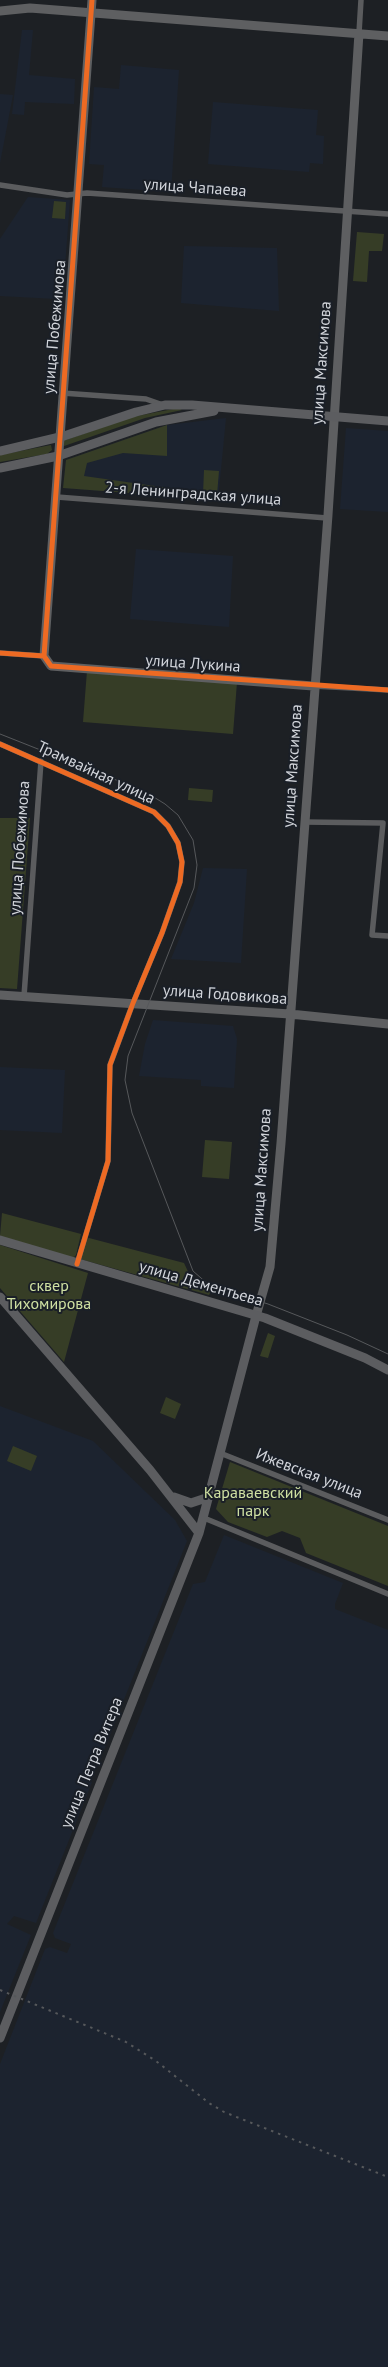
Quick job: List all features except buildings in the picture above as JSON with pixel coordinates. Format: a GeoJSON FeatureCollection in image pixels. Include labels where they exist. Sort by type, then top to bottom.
{"type":"FeatureCollection","features":[{"type":"Feature","properties":{"kind":"main road","name":"улица Побежимова"},"geometry":{"type":"LineString","coordinates":[[44,656],[92,0]]}},
{"type":"Feature","properties":{"kind":"main road"},"geometry":{"type":"LineString","coordinates":[[0,11],[30,8],[388,36]]}},
{"type":"Feature","properties":{"kind":"main road","name":"улица Максимова"},"geometry":{"type":"LineString","coordinates":[[209,1497],[270,1267],[327,518],[359,33]]}},
{"type":"Feature","properties":{"kind":"main road"},"geometry":{"type":"LineString","coordinates":[[0,451],[59,437],[136,412],[165,405],[192,405],[230,410],[388,420]]}},
{"type":"Feature","properties":{"kind":"main road"},"geometry":{"type":"LineString","coordinates":[[0,468],[58,456],[156,422],[230,410]]}},
{"type":"Feature","properties":{"kind":"main road","name":"улица Лукина"},"geometry":{"type":"LineString","coordinates":[[44,656],[51,666],[313,686]]}},
{"type":"Feature","properties":{"kind":"main road","name":"улица Годовикова"},"geometry":{"type":"LineString","coordinates":[[0,995],[290,1014],[388,1024]]}},
{"type":"Feature","properties":{"kind":"main road","name":"улица Дементьева"},"geometry":{"type":"LineString","coordinates":[[0,1240],[256,1316],[349,1352],[388,1370]]}},
{"type":"Feature","properties":{"kind":"main road"},"geometry":{"type":"LineString","coordinates":[[0,1297],[168,1492],[199,1533]]}},
{"type":"Feature","properties":{"kind":"main road"},"geometry":{"type":"LineString","coordinates":[[168,1492],[185,1503],[200,1502],[209,1497]]}},
{"type":"Feature","properties":{"kind":"main road","name":"улица Петра Витера"},"geometry":{"type":"LineString","coordinates":[[0,2038],[199,1533],[209,1497]]}},
{"type":"Feature","properties":{"kind":"street","name":"улица Максимова"},"geometry":{"type":"LineString","coordinates":[[359,33],[362,0]]}},
{"type":"Feature","properties":{"kind":"street","name":"улица Чапаева"},"geometry":{"type":"LineString","coordinates":[[0,185],[67,195],[79,193],[388,214]]}},
{"type":"Feature","properties":{"kind":"street"},"geometry":{"type":"LineString","coordinates":[[62,393],[146,400],[165,405]]}},
{"type":"Feature","properties":{"kind":"street","name":"2-я Ленинградская улица"},"geometry":{"type":"LineString","coordinates":[[56,497],[327,518]]}},
{"type":"Feature","properties":{"kind":"street","name":"улица Лукина"},"geometry":{"type":"LineString","coordinates":[[0,653],[44,656]]}},
{"type":"Feature","properties":{"kind":"street","name":"улица Лукина"},"geometry":{"type":"LineString","coordinates":[[313,686],[388,690]]}},
{"type":"Feature","properties":{"kind":"street","name":"Трамвайная улица"},"geometry":{"type":"LineString","coordinates":[[0,744],[154,812],[168,826],[178,843],[182,862],[180,882],[110,1066],[106,1167],[77,1264]]}},
{"type":"Feature","properties":{"kind":"street","name":"улица Побежимова"},"geometry":{"type":"LineString","coordinates":[[24,996],[41,761]]}},
{"type":"Feature","properties":{"kind":"street"},"geometry":{"type":"LineString","coordinates":[[304,822],[383,823],[372,935],[388,936]]}},
{"type":"Feature","properties":{"kind":"street","name":"Ижевская улица"},"geometry":{"type":"LineString","coordinates":[[220,1453],[388,1520]]}},
{"type":"Feature","properties":{"kind":"street"},"geometry":{"type":"LineString","coordinates":[[204,1518],[388,1594]]}},
{"type":"Feature","properties":{"kind":"shaded area"},"geometry":{"type":"Polygon","coordinates":[[[22,30],[33,30],[29,75],[75,79],[74,104],[25,102],[24,115],[12,114],[22,30]]]}},
{"type":"Feature","properties":{"kind":"shaded area"},"geometry":{"type":"Polygon","coordinates":[[[121,65],[179,70],[171,192],[102,187],[104,165],[89,164],[94,87],[119,89],[121,65]]]}},
{"type":"Feature","properties":{"kind":"shaded area"},"geometry":{"type":"Polygon","coordinates":[[[0,94],[13,95],[0,163],[0,94]]]}},
{"type":"Feature","properties":{"kind":"shaded area"},"geometry":{"type":"Polygon","coordinates":[[[213,102],[318,110],[316,135],[324,136],[323,164],[310,163],[309,172],[208,164],[213,102]]]}},
{"type":"Feature","properties":{"kind":"shaded area"},"geometry":{"type":"Polygon","coordinates":[[[28,197],[70,200],[62,306],[57,306],[57,299],[0,296],[0,239],[28,197]]]}},
{"type":"Feature","properties":{"kind":"shaded area"},"geometry":{"type":"Polygon","coordinates":[[[184,246],[277,248],[279,311],[181,303],[184,246]]]}},
{"type":"Feature","properties":{"kind":"shaded area"},"geometry":{"type":"Polygon","coordinates":[[[226,418],[218,500],[63,488],[66,460],[167,425],[226,418]]]}},
{"type":"Feature","properties":{"kind":"shaded area"},"geometry":{"type":"Polygon","coordinates":[[[346,428],[388,431],[388,512],[340,509],[346,428]]]}},
{"type":"Feature","properties":{"kind":"shaded area"},"geometry":{"type":"Polygon","coordinates":[[[136,549],[233,556],[229,627],[130,619],[136,549]]]}},
{"type":"Feature","properties":{"kind":"shaded area"},"geometry":{"type":"Polygon","coordinates":[[[203,868],[247,869],[241,963],[171,959],[194,903],[203,868]]]}},
{"type":"Feature","properties":{"kind":"shaded area"},"geometry":{"type":"Polygon","coordinates":[[[153,1020],[233,1026],[237,1039],[234,1088],[201,1086],[201,1080],[139,1076],[145,1044],[153,1020]]]}},
{"type":"Feature","properties":{"kind":"shaded area"},"geometry":{"type":"Polygon","coordinates":[[[0,1067],[65,1070],[62,1133],[0,1130],[0,1067]]]}},
{"type":"Feature","properties":{"kind":"shaded area"},"geometry":{"type":"Polygon","coordinates":[[[0,1406],[93,1441],[175,1520],[187,1541],[96,1770],[88,1768],[84,1778],[92,1782],[36,1923],[14,1916],[7,1924],[31,1935],[0,2012],[0,1406]]]}},
{"type":"Feature","properties":{"kind":"shaded area"},"geometry":{"type":"Polygon","coordinates":[[[224,1535],[343,1583],[335,1609],[388,1630],[388,2367],[0,2367],[0,2064],[45,1949],[50,1947],[67,1953],[71,1944],[55,1938],[53,1933],[193,1584],[205,1582],[224,1535]]]}},
{"type":"Feature","properties":{"kind":"green space"},"geometry":{"type":"Polygon","coordinates":[[[54,201],[66,202],[65,219],[52,218],[54,201]]]}},
{"type":"Feature","properties":{"kind":"green space"},"geometry":{"type":"Polygon","coordinates":[[[357,232],[384,234],[382,251],[369,251],[367,282],[353,281],[357,232]]]}},
{"type":"Feature","properties":{"kind":"green space"},"geometry":{"type":"Polygon","coordinates":[[[178,408],[182,410],[145,418],[64,446],[63,441],[132,417],[178,408]]]}},
{"type":"Feature","properties":{"kind":"green space"},"geometry":{"type":"Polygon","coordinates":[[[167,425],[167,456],[123,453],[87,463],[84,476],[169,488],[168,496],[63,488],[66,460],[167,425]]]}},
{"type":"Feature","properties":{"kind":"green space"},"geometry":{"type":"Polygon","coordinates":[[[51,445],[52,450],[47,454],[0,462],[0,455],[51,445]]]}},
{"type":"Feature","properties":{"kind":"green space"},"geometry":{"type":"Polygon","coordinates":[[[204,470],[219,471],[217,495],[203,494],[204,470]]]}},
{"type":"Feature","properties":{"kind":"green space"},"geometry":{"type":"Polygon","coordinates":[[[87,671],[237,682],[233,734],[83,722],[87,671]]]}},
{"type":"Feature","properties":{"kind":"green space"},"geometry":{"type":"Polygon","coordinates":[[[189,788],[213,790],[212,802],[188,800],[189,788]]]}},
{"type":"Feature","properties":{"kind":"green space"},"geometry":{"type":"Polygon","coordinates":[[[0,818],[30,818],[17,989],[0,988],[0,818]]]}},
{"type":"Feature","properties":{"kind":"green space"},"geometry":{"type":"Polygon","coordinates":[[[205,1140],[232,1142],[229,1179],[202,1177],[205,1140]]]}},
{"type":"Feature","properties":{"kind":"green space"},"geometry":{"type":"Polygon","coordinates":[[[2,1213],[81,1234],[76,1255],[73,1258],[0,1236],[2,1213]]]}},
{"type":"Feature","properties":{"kind":"green space"},"geometry":{"type":"Polygon","coordinates":[[[89,1238],[184,1263],[195,1284],[211,1291],[209,1295],[80,1259],[89,1238]]]}},
{"type":"Feature","properties":{"kind":"green space","name":"сквер Тихомирова"},"geometry":{"type":"Polygon","coordinates":[[[0,1245],[88,1273],[64,1362],[0,1288],[0,1245]]]}},
{"type":"Feature","properties":{"kind":"green space"},"geometry":{"type":"Polygon","coordinates":[[[268,1333],[275,1336],[268,1358],[260,1356],[268,1333]]]}},
{"type":"Feature","properties":{"kind":"green space"},"geometry":{"type":"Polygon","coordinates":[[[166,1397],[181,1404],[175,1419],[160,1413],[166,1397]]]}},
{"type":"Feature","properties":{"kind":"green space"},"geometry":{"type":"Polygon","coordinates":[[[13,1446],[37,1456],[31,1471],[7,1461],[13,1446]]]}},
{"type":"Feature","properties":{"kind":"green space","name":"Караваевский парк"},"geometry":{"type":"Polygon","coordinates":[[[230,1462],[388,1526],[388,1586],[306,1553],[300,1538],[282,1531],[267,1537],[228,1522],[216,1509],[230,1462]]]}},
{"type":"Feature","properties":{"kind":"tram line"},"geometry":{"type":"LineString","coordinates":[[0,734],[144,791],[178,815],[193,840],[197,865],[194,888],[128,1056],[125,1080],[132,1113],[193,1271],[209,1285],[268,1304],[347,1335],[388,1354]]}},
{"type":"Feature","properties":{"kind":"railway"},"geometry":{"type":"LineString","coordinates":[[0,1990],[126,2042],[156,2061],[209,2103],[224,2112],[388,2177]]}},
{"type":"Feature","properties":{"kind":"cycle path"},"geometry":{"type":"LineString","coordinates":[[44,656],[92,0]]}},
{"type":"Feature","properties":{"kind":"cycle path"},"geometry":{"type":"LineString","coordinates":[[0,653],[44,656],[51,666],[388,690]]}},
{"type":"Feature","properties":{"kind":"cycle path"},"geometry":{"type":"LineString","coordinates":[[0,744],[154,812],[168,826],[178,843],[182,862],[180,882],[162,933],[110,1065],[108,1161],[77,1264]]}}]}
